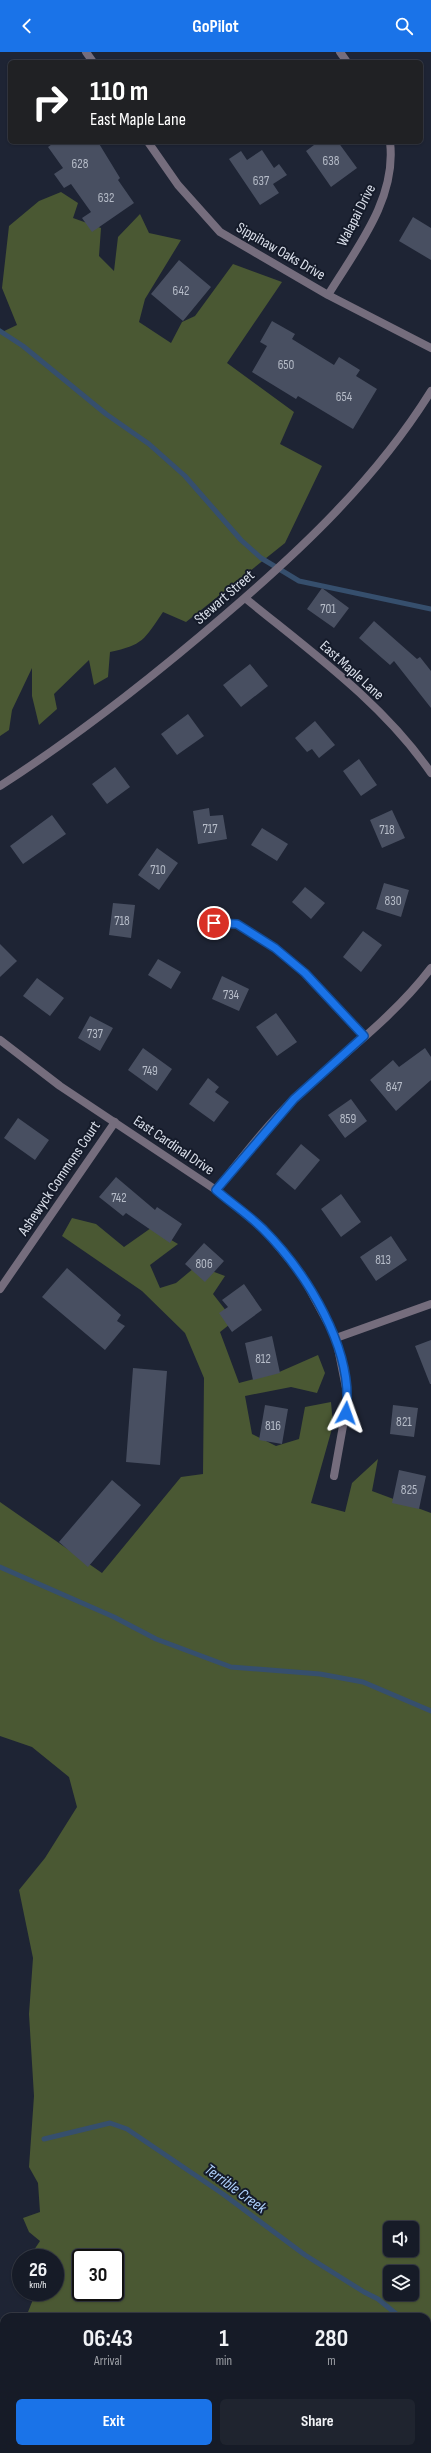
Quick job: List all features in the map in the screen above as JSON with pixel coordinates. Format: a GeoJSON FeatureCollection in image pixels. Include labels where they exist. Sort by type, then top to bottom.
{"type":"FeatureCollection","features":[{"type":"Feature","properties":{"kind":"street","name":"Sippihaw Oaks Drive"},"geometry":{"type":"LineString","coordinates":[[149,144],[178,185],[220,232],[328,295],[431,348]]}},
{"type":"Feature","properties":{"kind":"street","name":"Walapai Drive"},"geometry":{"type":"LineString","coordinates":[[328,295],[384,200],[390,176],[390,144]]}},
{"type":"Feature","properties":{"kind":"street","name":"Stewart Street"},"geometry":{"type":"LineString","coordinates":[[0,786],[156,675],[245,598],[318,531],[351,497],[398,439],[431,391]]}},
{"type":"Feature","properties":{"kind":"street","name":"East Maple Lane"},"geometry":{"type":"LineString","coordinates":[[245,598],[333,669],[377,710],[419,755],[431,773]]}},
{"type":"Feature","properties":{"kind":"street"},"geometry":{"type":"LineString","coordinates":[[214,923],[237,924],[275,948],[305,973],[364,1036]]}},
{"type":"Feature","properties":{"kind":"street"},"geometry":{"type":"LineString","coordinates":[[216,1190],[294,1099],[415,989],[431,968]]}},
{"type":"Feature","properties":{"kind":"street","name":"East Cardinal Drive"},"geometry":{"type":"LineString","coordinates":[[0,1040],[60,1086],[216,1190],[263,1228],[302,1275],[336,1338],[348,1398],[334,1476]]}},
{"type":"Feature","properties":{"kind":"street","name":"Ashewyck Commons Court"},"geometry":{"type":"LineString","coordinates":[[0,1289],[115,1122]]}},
{"type":"Feature","properties":{"kind":"street"},"geometry":{"type":"LineString","coordinates":[[336,1338],[431,1304]]}},
{"type":"Feature","properties":{"kind":"green space"},"geometry":{"type":"Polygon","coordinates":[[[61,192],[78,203],[73,218],[101,228],[99,256],[114,271],[118,237],[140,214],[149,233],[181,240],[145,299],[139,322],[171,343],[182,322],[195,316],[233,264],[282,282],[227,363],[294,412],[280,444],[322,466],[285,543],[186,622],[163,612],[142,640],[130,647],[110,652],[108,677],[94,685],[89,660],[54,694],[57,709],[39,725],[32,696],[32,668],[12,710],[9,730],[0,736],[0,333],[17,325],[2,288],[9,226],[39,201],[61,192]]]}},
{"type":"Feature","properties":{"kind":"green space"},"geometry":{"type":"Polygon","coordinates":[[[72,1218],[96,1224],[124,1247],[151,1228],[178,1244],[150,1265],[160,1288],[176,1283],[194,1268],[209,1270],[225,1276],[213,1294],[234,1321],[220,1332],[239,1383],[277,1373],[318,1355],[325,1373],[317,1393],[291,1387],[245,1396],[252,1434],[276,1446],[299,1439],[305,1407],[331,1402],[333,1425],[311,1503],[345,1512],[352,1483],[378,1459],[372,1491],[431,1513],[431,2313],[28,2313],[32,2301],[64,2301],[64,2249],[35,2249],[40,2241],[29,2232],[23,2218],[40,2212],[38,2183],[29,2167],[34,2096],[29,2014],[33,1958],[19,1890],[45,1858],[77,1807],[69,1777],[32,1747],[0,1736],[0,1502],[102,1573],[181,1477],[203,1474],[204,1378],[185,1333],[142,1291],[62,1236],[72,1218]]]}},
{"type":"Feature","properties":{"kind":"building"},"geometry":{"type":"Polygon","coordinates":[[[52,144],[99,144],[120,178],[118,180],[134,203],[92,232],[82,218],[91,212],[71,184],[64,188],[54,174],[63,168],[48,147],[52,144]]]}},
{"type":"Feature","properties":{"kind":"building"},"geometry":{"type":"Polygon","coordinates":[[[315,144],[339,144],[357,168],[331,187],[306,151],[315,144]]]}},
{"type":"Feature","properties":{"kind":"building"},"geometry":{"type":"Polygon","coordinates":[[[262,150],[274,168],[279,164],[287,175],[273,184],[279,193],[260,205],[229,159],[241,151],[247,160],[262,150]]]}},
{"type":"Feature","properties":{"kind":"building"},"geometry":{"type":"Polygon","coordinates":[[[413,217],[431,228],[431,260],[399,241],[413,217]]]}},
{"type":"Feature","properties":{"kind":"building"},"geometry":{"type":"Polygon","coordinates":[[[179,260],[211,287],[183,321],[151,294],[179,260]]]}},
{"type":"Feature","properties":{"kind":"building"},"geometry":{"type":"Polygon","coordinates":[[[272,321],[295,334],[292,339],[334,365],[339,357],[360,370],[356,376],[377,389],[353,429],[298,396],[296,399],[252,372],[267,346],[260,342],[272,321]]]}},
{"type":"Feature","properties":{"kind":"building"},"geometry":{"type":"Polygon","coordinates":[[[322,588],[349,608],[334,628],[307,609],[322,588]]]}},
{"type":"Feature","properties":{"kind":"building"},"geometry":{"type":"Polygon","coordinates":[[[374,621],[417,659],[420,657],[431,671],[431,708],[394,661],[390,665],[359,638],[374,621]]]}},
{"type":"Feature","properties":{"kind":"building"},"geometry":{"type":"Polygon","coordinates":[[[250,664],[268,686],[241,707],[223,685],[250,664]]]}},
{"type":"Feature","properties":{"kind":"building"},"geometry":{"type":"Polygon","coordinates":[[[188,714],[204,736],[177,755],[161,734],[188,714]]]}},
{"type":"Feature","properties":{"kind":"building"},"geometry":{"type":"Polygon","coordinates":[[[315,721],[335,745],[319,758],[312,749],[307,752],[295,738],[315,721]]]}},
{"type":"Feature","properties":{"kind":"building"},"geometry":{"type":"Polygon","coordinates":[[[359,759],[377,785],[361,796],[343,771],[359,759]]]}},
{"type":"Feature","properties":{"kind":"building"},"geometry":{"type":"Polygon","coordinates":[[[115,767],[130,787],[107,804],[92,784],[115,767]]]}},
{"type":"Feature","properties":{"kind":"building"},"geometry":{"type":"Polygon","coordinates":[[[209,808],[210,816],[223,815],[227,839],[198,844],[193,811],[209,808]]]}},
{"type":"Feature","properties":{"kind":"building"},"geometry":{"type":"Polygon","coordinates":[[[392,810],[405,838],[382,848],[370,820],[392,810]]]}},
{"type":"Feature","properties":{"kind":"building"},"geometry":{"type":"Polygon","coordinates":[[[52,815],[66,834],[23,864],[10,846],[52,815]]]}},
{"type":"Feature","properties":{"kind":"building"},"geometry":{"type":"Polygon","coordinates":[[[262,828],[288,844],[277,861],[251,845],[262,828]]]}},
{"type":"Feature","properties":{"kind":"building"},"geometry":{"type":"Polygon","coordinates":[[[157,848],[178,863],[159,890],[138,875],[157,848]]]}},
{"type":"Feature","properties":{"kind":"building"},"geometry":{"type":"Polygon","coordinates":[[[384,883],[409,890],[401,917],[376,909],[384,883]]]}},
{"type":"Feature","properties":{"kind":"building"},"geometry":{"type":"Polygon","coordinates":[[[305,887],[325,903],[311,919],[292,902],[305,887]]]}},
{"type":"Feature","properties":{"kind":"building"},"geometry":{"type":"Polygon","coordinates":[[[113,903],[135,905],[131,938],[109,935],[113,903]]]}},
{"type":"Feature","properties":{"kind":"building"},"geometry":{"type":"Polygon","coordinates":[[[363,931],[382,945],[361,972],[343,957],[363,931]]]}},
{"type":"Feature","properties":{"kind":"building"},"geometry":{"type":"Polygon","coordinates":[[[0,944],[17,961],[0,977],[0,944]]]}},
{"type":"Feature","properties":{"kind":"building"},"geometry":{"type":"Polygon","coordinates":[[[158,959],[181,972],[171,989],[148,975],[158,959]]]}},
{"type":"Feature","properties":{"kind":"building"},"geometry":{"type":"Polygon","coordinates":[[[222,976],[249,989],[239,1011],[212,999],[222,976]]]}},
{"type":"Feature","properties":{"kind":"building"},"geometry":{"type":"Polygon","coordinates":[[[37,978],[64,998],[50,1016],[23,996],[37,978]]]}},
{"type":"Feature","properties":{"kind":"building"},"geometry":{"type":"Polygon","coordinates":[[[276,1013],[297,1042],[277,1056],[256,1027],[276,1013]]]}},
{"type":"Feature","properties":{"kind":"building"},"geometry":{"type":"Polygon","coordinates":[[[90,1016],[113,1028],[100,1051],[78,1038],[90,1016]]]}},
{"type":"Feature","properties":{"kind":"building"},"geometry":{"type":"Polygon","coordinates":[[[143,1048],[172,1069],[157,1091],[128,1070],[143,1048]]]}},
{"type":"Feature","properties":{"kind":"building"},"geometry":{"type":"Polygon","coordinates":[[[425,1048],[431,1057],[431,1080],[396,1111],[370,1080],[393,1060],[399,1067],[425,1048]]]}},
{"type":"Feature","properties":{"kind":"building"},"geometry":{"type":"Polygon","coordinates":[[[208,1078],[219,1087],[215,1092],[229,1102],[214,1122],[189,1104],[208,1078]]]}},
{"type":"Feature","properties":{"kind":"building"},"geometry":{"type":"Polygon","coordinates":[[[351,1099],[367,1121],[345,1138],[328,1115],[351,1099]]]}},
{"type":"Feature","properties":{"kind":"building"},"geometry":{"type":"Polygon","coordinates":[[[18,1118],[49,1140],[35,1160],[4,1138],[18,1118]]]}},
{"type":"Feature","properties":{"kind":"building"},"geometry":{"type":"Polygon","coordinates":[[[301,1144],[320,1160],[295,1190],[276,1174],[301,1144]]]}},
{"type":"Feature","properties":{"kind":"building"},"geometry":{"type":"Polygon","coordinates":[[[116,1177],[155,1210],[157,1207],[182,1224],[170,1243],[126,1213],[123,1216],[99,1197],[116,1177]]]}},
{"type":"Feature","properties":{"kind":"building"},"geometry":{"type":"Polygon","coordinates":[[[341,1194],[361,1222],[341,1237],[321,1209],[341,1194]]]}},
{"type":"Feature","properties":{"kind":"building"},"geometry":{"type":"Polygon","coordinates":[[[391,1236],[407,1260],[376,1281],[360,1257],[391,1236]]]}},
{"type":"Feature","properties":{"kind":"building"},"geometry":{"type":"Polygon","coordinates":[[[204,1243],[224,1261],[205,1282],[185,1264],[204,1243]]]}},
{"type":"Feature","properties":{"kind":"building"},"geometry":{"type":"Polygon","coordinates":[[[67,1268],[121,1315],[117,1321],[125,1326],[105,1350],[42,1297],[67,1268]]]}},
{"type":"Feature","properties":{"kind":"building"},"geometry":{"type":"Polygon","coordinates":[[[244,1284],[262,1310],[232,1332],[219,1313],[228,1307],[222,1300],[244,1284]]]}},
{"type":"Feature","properties":{"kind":"building"},"geometry":{"type":"Polygon","coordinates":[[[272,1336],[280,1373],[253,1380],[245,1343],[272,1336]]]}},
{"type":"Feature","properties":{"kind":"building"},"geometry":{"type":"Polygon","coordinates":[[[431,1340],[431,1384],[430,1384],[415,1346],[431,1340]]]}},
{"type":"Feature","properties":{"kind":"building"},"geometry":{"type":"Polygon","coordinates":[[[133,1368],[167,1371],[160,1465],[126,1462],[133,1368]]]}},
{"type":"Feature","properties":{"kind":"building"},"geometry":{"type":"Polygon","coordinates":[[[265,1405],[288,1409],[282,1444],[259,1440],[265,1405]]]}},
{"type":"Feature","properties":{"kind":"building"},"geometry":{"type":"Polygon","coordinates":[[[393,1405],[418,1408],[414,1437],[390,1434],[393,1405]]]}},
{"type":"Feature","properties":{"kind":"building"},"geometry":{"type":"Polygon","coordinates":[[[399,1470],[426,1476],[419,1509],[392,1503],[399,1470]]]}},
{"type":"Feature","properties":{"kind":"building"},"geometry":{"type":"Polygon","coordinates":[[[112,1480],[141,1505],[88,1567],[59,1542],[112,1480]]]}},
{"type":"Feature","properties":{"kind":"waterway"},"geometry":{"type":"LineString","coordinates":[[0,331],[23,346],[106,414],[149,444],[185,476],[241,540],[261,558],[299,581],[431,609]]}},
{"type":"Feature","properties":{"kind":"waterway"},"geometry":{"type":"LineString","coordinates":[[0,1567],[114,1617],[156,1639],[231,1667],[320,1674],[363,1682],[431,1711]]}},
{"type":"Feature","properties":{"kind":"waterway","name":"Terrible Creek"},"geometry":{"type":"LineString","coordinates":[[44,2139],[110,2123],[127,2129],[223,2194],[305,2255],[364,2292],[378,2299],[395,2313]]}},
{"type":"Feature","properties":{"kind":"route"},"geometry":{"type":"LineString","coordinates":[[214,923],[237,924],[254,933],[275,948],[305,973],[364,1036],[294,1099],[263,1133],[216,1190],[263,1228],[302,1275],[336,1338],[348,1398],[346,1413]]}}]}
